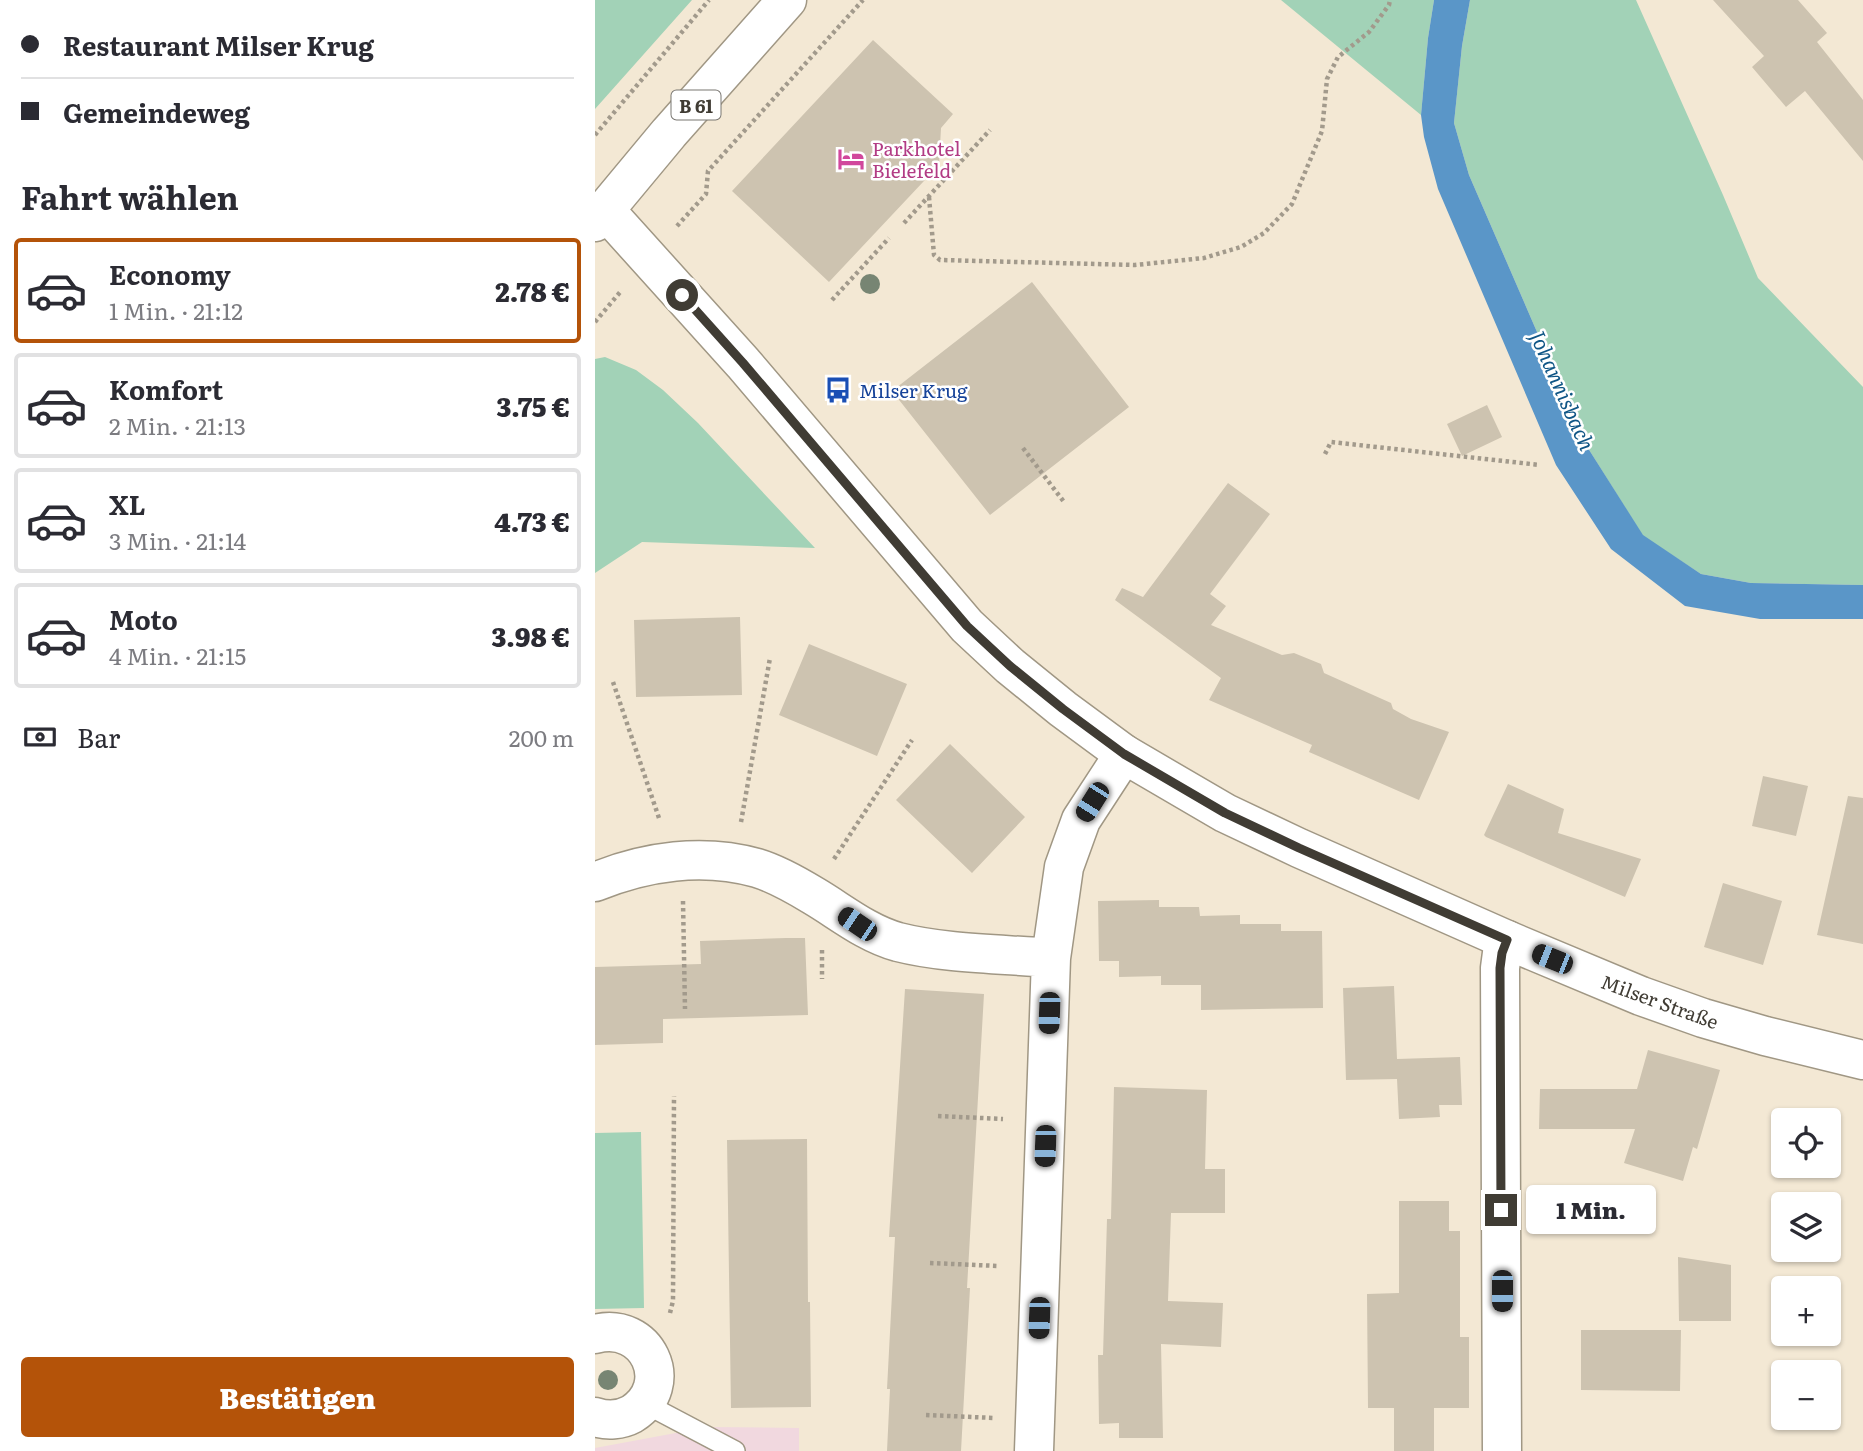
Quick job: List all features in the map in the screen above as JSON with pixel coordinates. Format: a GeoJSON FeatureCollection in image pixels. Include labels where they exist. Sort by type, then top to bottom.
{"type":"FeatureCollection","features":[{"type":"Feature","properties":{"kind":"street","name":"B 61"},"geometry":{"type":"LineString","coordinates":[[600,216],[669,133],[787,0]]}},
{"type":"Feature","properties":{"kind":"street","name":"Milser Straße"},"geometry":{"type":"LineString","coordinates":[[600,216],[743,363],[967,626],[1031,683],[1124,754],[1225,813],[1299,848],[1641,996],[1765,1036],[1863,1060]]}},
{"type":"Feature","properties":{"kind":"street"},"geometry":{"type":"LineString","coordinates":[[1034,1435],[1051,958],[1064,867],[1081,820],[1124,754]]}},
{"type":"Feature","properties":{"kind":"street"},"geometry":{"type":"LineString","coordinates":[[595,882],[648,865],[678,861],[733,864],[757,869],[783,879],[857,924],[897,942],[952,950],[1051,958]]}},
{"type":"Feature","properties":{"kind":"street"},"geometry":{"type":"LineString","coordinates":[[1502,1451],[1500,968],[1507,940]]}},
{"type":"Feature","properties":{"kind":"street"},"geometry":{"type":"LineString","coordinates":[[595,1334],[605,1331],[619,1332],[633,1338],[644,1347],[654,1372],[653,1386],[639,1409],[627,1417],[614,1420],[595,1417]]}},
{"type":"Feature","properties":{"kind":"lane"},"geometry":{"type":"LineString","coordinates":[[644,1403],[735,1451]]}},
{"type":"Feature","properties":{"kind":"path"},"geometry":{"type":"LineString","coordinates":[[595,135],[709,0]]}},
{"type":"Feature","properties":{"kind":"path"},"geometry":{"type":"LineString","coordinates":[[706,194],[708,171],[863,0]]}},
{"type":"Feature","properties":{"kind":"path"},"geometry":{"type":"LineString","coordinates":[[929,197],[934,256],[940,260],[1135,265],[1204,258],[1241,247],[1264,233],[1292,204],[1322,131],[1327,79],[1338,57],[1369,32],[1390,0]]}},
{"type":"Feature","properties":{"kind":"path"},"geometry":{"type":"LineString","coordinates":[[904,223],[990,130]]}},
{"type":"Feature","properties":{"kind":"path"},"geometry":{"type":"LineString","coordinates":[[832,300],[889,238]]}},
{"type":"Feature","properties":{"kind":"path"},"geometry":{"type":"LineString","coordinates":[[1325,454],[1331,442],[1539,466]]}},
{"type":"Feature","properties":{"kind":"path"},"geometry":{"type":"LineString","coordinates":[[1023,448],[1064,502]]}},
{"type":"Feature","properties":{"kind":"path"},"geometry":{"type":"LineString","coordinates":[[733,864],[770,658]]}},
{"type":"Feature","properties":{"kind":"path"},"geometry":{"type":"LineString","coordinates":[[613,682],[678,861],[685,1009]]}},
{"type":"Feature","properties":{"kind":"path"},"geometry":{"type":"LineString","coordinates":[[811,894],[912,740]]}},
{"type":"Feature","properties":{"kind":"path"},"geometry":{"type":"LineString","coordinates":[[644,1347],[668,1318],[673,1301],[674,1096]]}},
{"type":"Feature","properties":{"kind":"path"},"geometry":{"type":"LineString","coordinates":[[938,1116],[1045,1122]]}},
{"type":"Feature","properties":{"kind":"path"},"geometry":{"type":"LineString","coordinates":[[930,1262],[1040,1268]]}},
{"type":"Feature","properties":{"kind":"path"},"geometry":{"type":"LineString","coordinates":[[926,1415],[1034,1435]]}},
{"type":"Feature","properties":{"kind":"shaded area"},"geometry":{"type":"Polygon","coordinates":[[[708,1427],[799,1428],[799,1451],[595,1451],[595,1448],[708,1427]]]}},
{"type":"Feature","properties":{"kind":"green space"},"geometry":{"type":"Polygon","coordinates":[[[595,0],[692,0],[595,109],[595,0]]]}},
{"type":"Feature","properties":{"kind":"green space"},"geometry":{"type":"Polygon","coordinates":[[[1281,0],[1434,0],[1421,115],[1281,0]]]}},
{"type":"Feature","properties":{"kind":"green space"},"geometry":{"type":"Polygon","coordinates":[[[1470,0],[1636,0],[1758,278],[1863,387],[1863,585],[1751,583],[1701,574],[1643,536],[1586,445],[1469,175],[1454,123],[1470,0]]]}},
{"type":"Feature","properties":{"kind":"green space"},"geometry":{"type":"Polygon","coordinates":[[[605,357],[636,370],[663,390],[698,423],[815,548],[642,542],[595,573],[595,359],[605,357]]]}},
{"type":"Feature","properties":{"kind":"green space"},"geometry":{"type":"Polygon","coordinates":[[[641,1132],[644,1308],[595,1309],[595,1133],[641,1132]]]}},
{"type":"Feature","properties":{"kind":"water"},"geometry":{"type":"Polygon","coordinates":[[[1434,0],[1470,0],[1454,123],[1469,175],[1586,445],[1643,535],[1701,574],[1751,583],[1863,585],[1863,619],[1760,619],[1685,606],[1611,549],[1556,465],[1438,189],[1421,115],[1434,0]]]}},
{"type":"Feature","properties":{"kind":"building"},"geometry":{"type":"Polygon","coordinates":[[[1713,0],[1798,0],[1827,33],[1817,42],[1863,100],[1863,161],[1805,91],[1786,107],[1752,67],[1764,56],[1713,0]]]}},
{"type":"Feature","properties":{"kind":"building","name":"Parkhotel Bielefeld"},"geometry":{"type":"Polygon","coordinates":[[[873,40],[953,114],[941,128],[939,165],[829,282],[732,191],[873,40]]]}},
{"type":"Feature","properties":{"kind":"building"},"geometry":{"type":"Polygon","coordinates":[[[1032,282],[1129,407],[990,515],[892,391],[1032,282]]]}},
{"type":"Feature","properties":{"kind":"building"},"geometry":{"type":"Polygon","coordinates":[[[1487,405],[1502,437],[1462,456],[1447,424],[1487,405]]]}},
{"type":"Feature","properties":{"kind":"building"},"geometry":{"type":"Polygon","coordinates":[[[1228,483],[1270,514],[1210,594],[1226,606],[1211,625],[1282,655],[1294,653],[1321,664],[1324,673],[1391,703],[1393,709],[1411,719],[1449,732],[1419,800],[1309,752],[1312,745],[1209,700],[1221,678],[1115,600],[1122,588],[1143,597],[1228,483]]]}},
{"type":"Feature","properties":{"kind":"building"},"geometry":{"type":"Polygon","coordinates":[[[740,617],[742,695],[636,697],[634,620],[740,617]]]}},
{"type":"Feature","properties":{"kind":"building"},"geometry":{"type":"Polygon","coordinates":[[[809,644],[907,684],[877,756],[779,715],[809,644]]]}},
{"type":"Feature","properties":{"kind":"building"},"geometry":{"type":"Polygon","coordinates":[[[950,744],[1025,817],[972,873],[896,800],[950,744]]]}},
{"type":"Feature","properties":{"kind":"building"},"geometry":{"type":"Polygon","coordinates":[[[1763,776],[1808,786],[1796,836],[1752,826],[1763,776]]]}},
{"type":"Feature","properties":{"kind":"building"},"geometry":{"type":"Polygon","coordinates":[[[1508,784],[1564,809],[1558,833],[1641,859],[1625,897],[1486,837],[1484,835],[1508,784]]]}},
{"type":"Feature","properties":{"kind":"building"},"geometry":{"type":"Polygon","coordinates":[[[1848,796],[1863,798],[1863,944],[1817,935],[1848,796]]]}},
{"type":"Feature","properties":{"kind":"building"},"geometry":{"type":"Polygon","coordinates":[[[1723,883],[1782,901],[1763,965],[1704,947],[1723,883]]]}},
{"type":"Feature","properties":{"kind":"building"},"geometry":{"type":"Polygon","coordinates":[[[1159,900],[1159,907],[1199,907],[1200,916],[1240,915],[1240,924],[1281,924],[1281,931],[1322,931],[1323,1008],[1201,1010],[1201,985],[1161,985],[1161,976],[1119,977],[1119,961],[1099,961],[1098,901],[1159,900]]]}},
{"type":"Feature","properties":{"kind":"building"},"geometry":{"type":"Polygon","coordinates":[[[805,938],[808,1015],[663,1019],[663,1043],[595,1045],[595,967],[701,964],[700,941],[805,938]]]}},
{"type":"Feature","properties":{"kind":"building"},"geometry":{"type":"Polygon","coordinates":[[[1394,986],[1397,1059],[1460,1057],[1462,1105],[1439,1105],[1440,1117],[1399,1119],[1397,1079],[1346,1080],[1343,988],[1394,986]]]}},
{"type":"Feature","properties":{"kind":"building"},"geometry":{"type":"Polygon","coordinates":[[[905,989],[984,994],[967,1288],[970,1288],[961,1451],[887,1451],[890,1389],[887,1389],[895,1237],[889,1237],[905,989]]]}},
{"type":"Feature","properties":{"kind":"building"},"geometry":{"type":"Polygon","coordinates":[[[1648,1050],[1720,1070],[1697,1149],[1693,1147],[1683,1181],[1624,1163],[1635,1129],[1539,1129],[1540,1089],[1637,1089],[1648,1050]]]}},
{"type":"Feature","properties":{"kind":"building"},"geometry":{"type":"Polygon","coordinates":[[[1114,1087],[1207,1090],[1205,1169],[1225,1169],[1225,1213],[1171,1213],[1168,1301],[1223,1303],[1221,1347],[1161,1344],[1163,1438],[1119,1438],[1119,1423],[1099,1424],[1098,1355],[1103,1355],[1107,1219],[1111,1219],[1114,1087]]]}},
{"type":"Feature","properties":{"kind":"building"},"geometry":{"type":"Polygon","coordinates":[[[807,1139],[811,1407],[731,1408],[727,1140],[807,1139]]]}},
{"type":"Feature","properties":{"kind":"building"},"geometry":{"type":"Polygon","coordinates":[[[1399,1201],[1449,1201],[1449,1231],[1460,1231],[1460,1337],[1469,1337],[1469,1408],[1434,1408],[1434,1451],[1394,1451],[1394,1408],[1368,1408],[1367,1294],[1399,1293],[1399,1201]]]}},
{"type":"Feature","properties":{"kind":"building"},"geometry":{"type":"Polygon","coordinates":[[[1678,1257],[1731,1265],[1731,1321],[1679,1321],[1678,1257]]]}},
{"type":"Feature","properties":{"kind":"building"},"geometry":{"type":"Polygon","coordinates":[[[1581,1330],[1681,1330],[1680,1391],[1581,1390],[1581,1330]]]}},
{"type":"Feature","properties":{"kind":"place","name":"Parkhotel Bielefeld"},"geometry":{"type":"Point","coordinates":[851,159]}},
{"type":"Feature","properties":{"kind":"place","name":"Milser Krug"},"geometry":{"type":"Point","coordinates":[838,390]}},
{"type":"Feature","properties":{"kind":"route"},"geometry":{"type":"LineString","coordinates":[[682,295],[967,626],[1010,666],[1063,709],[1124,754],[1225,813],[1507,940],[1500,968],[1501,1210]]}},
{"type":"Feature","properties":{"kind":"water label","name":"Johannisbach"},"geometry":{"type":"Point","coordinates":[1564,390]}}]}
